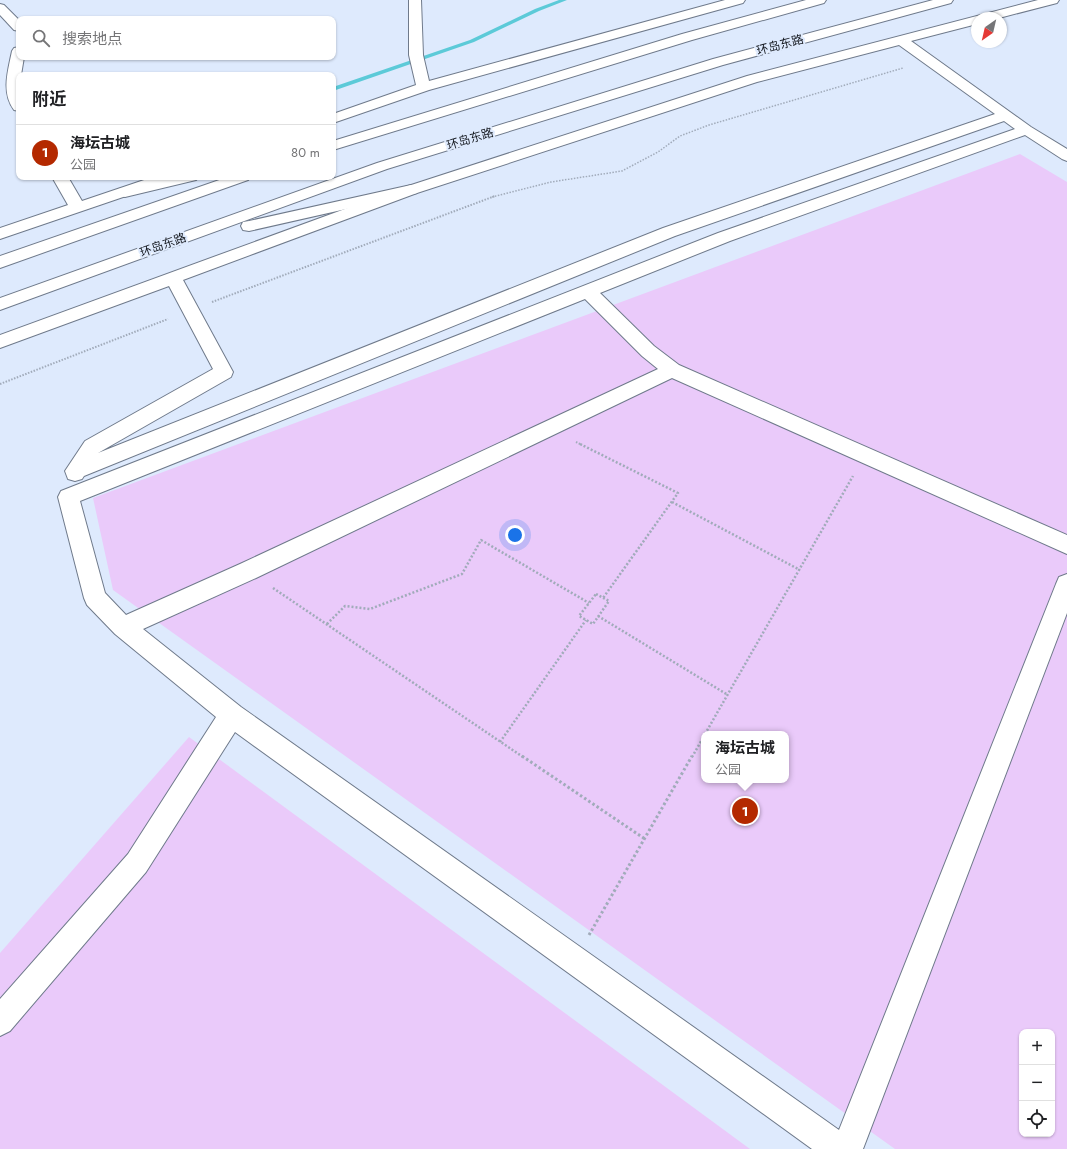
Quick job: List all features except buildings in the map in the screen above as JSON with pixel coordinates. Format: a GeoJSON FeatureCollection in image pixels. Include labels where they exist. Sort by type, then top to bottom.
{"type":"FeatureCollection","features":[{"type":"Feature","properties":{"kind":"street"},"geometry":{"type":"LineString","coordinates":[[415,0],[414,51],[417,60],[419,77],[424,87]]}},
{"type":"Feature","properties":{"kind":"street"},"geometry":{"type":"LineString","coordinates":[[336,118],[424,87],[739,0]]}},
{"type":"Feature","properties":{"kind":"street"},"geometry":{"type":"LineString","coordinates":[[336,144],[687,37],[820,0]]}},
{"type":"Feature","properties":{"kind":"street","name":"环岛东路"},"geometry":{"type":"LineString","coordinates":[[0,304],[382,166],[718,62],[948,0]]}},
{"type":"Feature","properties":{"kind":"street"},"geometry":{"type":"LineString","coordinates":[[1007,12],[1053,0]]}},
{"type":"Feature","properties":{"kind":"street"},"geometry":{"type":"LineString","coordinates":[[0,8],[16,24]]}},
{"type":"Feature","properties":{"kind":"street"},"geometry":{"type":"LineString","coordinates":[[0,342],[411,190],[752,79],[971,22]]}},
{"type":"Feature","properties":{"kind":"street"},"geometry":{"type":"LineString","coordinates":[[901,40],[1026,130],[1067,156]]}},
{"type":"Feature","properties":{"kind":"street"},"geometry":{"type":"LineString","coordinates":[[16,103],[12,81],[17,60]]}},
{"type":"Feature","properties":{"kind":"street"},"geometry":{"type":"LineString","coordinates":[[75,471],[669,232],[1007,115]]}},
{"type":"Feature","properties":{"kind":"street"},"geometry":{"type":"LineString","coordinates":[[68,497],[724,236],[1026,130]]}},
{"type":"Feature","properties":{"kind":"street"},"geometry":{"type":"LineString","coordinates":[[62,180],[78,208]]}},
{"type":"Feature","properties":{"kind":"street"},"geometry":{"type":"LineString","coordinates":[[0,234],[159,180]]}},
{"type":"Feature","properties":{"kind":"street"},"geometry":{"type":"LineString","coordinates":[[125,192],[178,180]]}},
{"type":"Feature","properties":{"kind":"street"},"geometry":{"type":"LineString","coordinates":[[0,262],[234,180]]}},
{"type":"Feature","properties":{"kind":"street"},"geometry":{"type":"LineString","coordinates":[[156,247],[411,190]]}},
{"type":"Feature","properties":{"kind":"street"},"geometry":{"type":"LineString","coordinates":[[173,277],[224,372],[92,446],[75,471],[68,497],[94,598],[123,628],[232,715],[838,1149]]}},
{"type":"Feature","properties":{"kind":"street"},"geometry":{"type":"LineString","coordinates":[[588,290],[648,351],[672,370],[1067,545]]}},
{"type":"Feature","properties":{"kind":"street"},"geometry":{"type":"LineString","coordinates":[[123,628],[248,571],[672,370]]}},
{"type":"Feature","properties":{"kind":"street"},"geometry":{"type":"LineString","coordinates":[[847,1149],[1067,584]]}},
{"type":"Feature","properties":{"kind":"street"},"geometry":{"type":"LineString","coordinates":[[0,1021],[137,863],[232,715]]}},
{"type":"Feature","properties":{"kind":"path"},"geometry":{"type":"LineString","coordinates":[[0,384],[190,310],[496,196],[551,182],[622,171],[658,152],[680,136],[709,125],[906,68]]}},
{"type":"Feature","properties":{"kind":"path"},"geometry":{"type":"LineString","coordinates":[[549,428],[678,493],[603,598]]}},
{"type":"Feature","properties":{"kind":"path"},"geometry":{"type":"LineString","coordinates":[[707,731],[865,455]]}},
{"type":"Feature","properties":{"kind":"path"},"geometry":{"type":"LineString","coordinates":[[672,502],[800,570]]}},
{"type":"Feature","properties":{"kind":"path"},"geometry":{"type":"LineString","coordinates":[[327,624],[346,606],[370,609],[462,574],[481,540],[589,603]]}},
{"type":"Feature","properties":{"kind":"path"},"geometry":{"type":"LineString","coordinates":[[248,571],[645,839]]}},
{"type":"Feature","properties":{"kind":"path"},"geometry":{"type":"LineString","coordinates":[[596,594],[603,598],[609,601],[593,624],[579,616],[596,594]]}},
{"type":"Feature","properties":{"kind":"path"},"geometry":{"type":"LineString","coordinates":[[598,616],[728,695]]}},
{"type":"Feature","properties":{"kind":"path"},"geometry":{"type":"LineString","coordinates":[[500,742],[586,620]]}},
{"type":"Feature","properties":{"kind":"path"},"geometry":{"type":"LineString","coordinates":[[575,960],[701,742]]}},
{"type":"Feature","properties":{"kind":"shaded area"},"geometry":{"type":"Polygon","coordinates":[[[1020,154],[1067,182],[1067,1149],[895,1149],[113,590],[93,498],[1020,154]]]}},
{"type":"Feature","properties":{"kind":"shaded area"},"geometry":{"type":"Polygon","coordinates":[[[189,737],[750,1149],[0,1149],[0,953],[189,737]]]}},
{"type":"Feature","properties":{"kind":"waterway"},"geometry":{"type":"LineString","coordinates":[[336,88],[472,41],[537,10],[564,0]]}},
{"type":"Feature","properties":{"kind":"place","name":"海坛古城"},"geometry":{"type":"Point","coordinates":[745,811]}}]}
